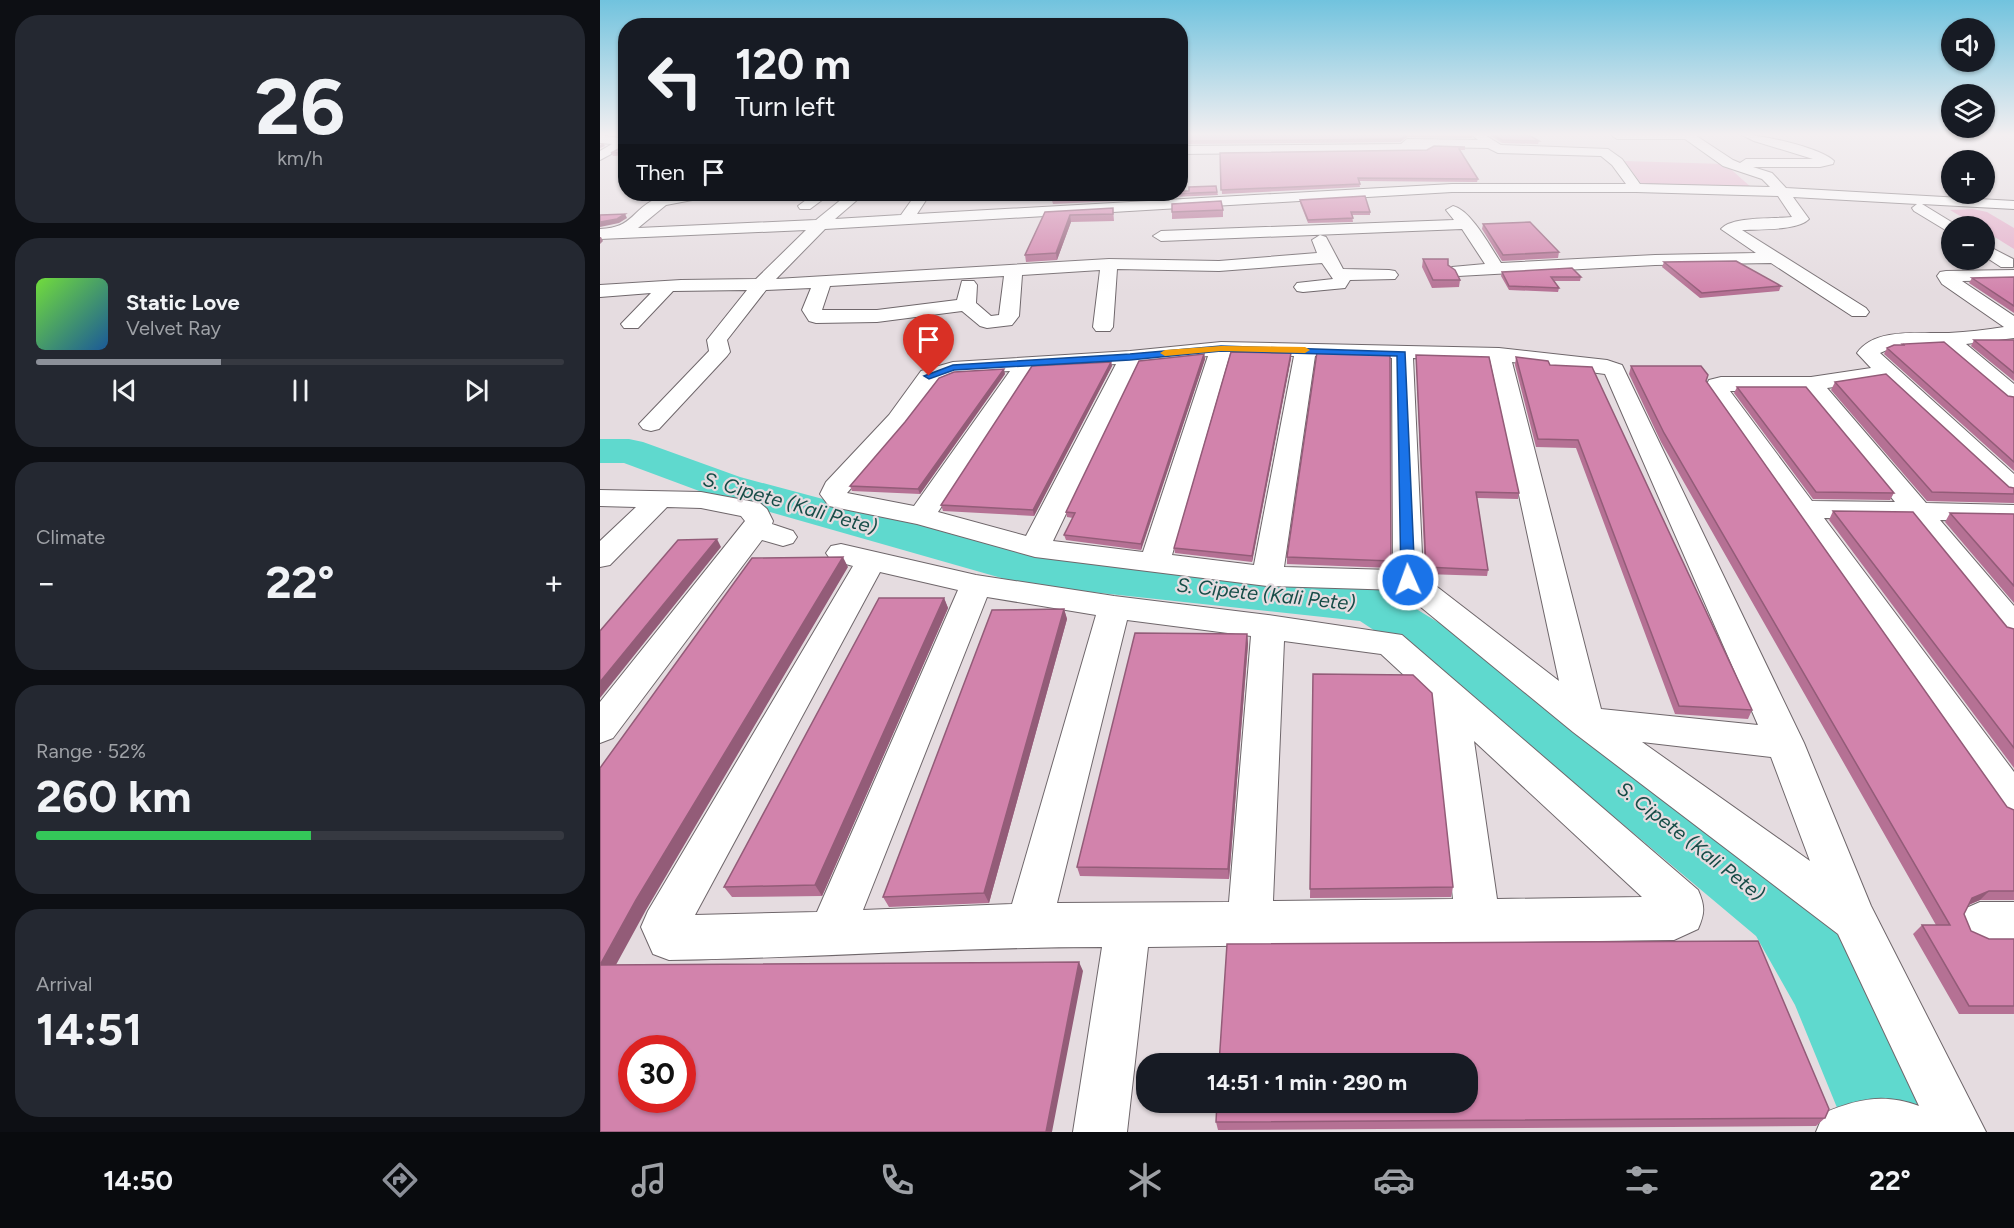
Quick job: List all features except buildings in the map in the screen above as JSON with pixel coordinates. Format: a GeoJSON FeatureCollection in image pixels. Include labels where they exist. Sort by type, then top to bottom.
{"type":"FeatureCollection","features":[{"type":"Feature","properties":{"kind":"street"},"geometry":{"type":"LineString","coordinates":[[600,234],[686,232],[1189,203],[1233,192],[1344,188]]}},
{"type":"Feature","properties":{"kind":"street"},"geometry":{"type":"LineString","coordinates":[[1391,207],[1395,205],[1393,188]]}},
{"type":"Feature","properties":{"kind":"street"},"geometry":{"type":"LineString","coordinates":[[1410,188],[1431,190],[1636,188],[1782,192],[2014,205]]}},
{"type":"Feature","properties":{"kind":"street"},"geometry":{"type":"LineString","coordinates":[[1778,188],[1801,219],[1800,221],[1737,226],[1729,229],[1859,312]]}},
{"type":"Feature","properties":{"kind":"street"},"geometry":{"type":"LineString","coordinates":[[1431,190],[1467,224],[1497,270]]}},
{"type":"Feature","properties":{"kind":"street"},"geometry":{"type":"LineString","coordinates":[[1904,199],[1941,222]]}},
{"type":"Feature","properties":{"kind":"street"},"geometry":{"type":"LineString","coordinates":[[622,233],[661,202],[666,201]]}},
{"type":"Feature","properties":{"kind":"street"},"geometry":{"type":"LineString","coordinates":[[812,201],[805,206],[840,206]]}},
{"type":"Feature","properties":{"kind":"street"},"geometry":{"type":"LineString","coordinates":[[651,424],[720,352],[717,340],[762,283],[848,201]]}},
{"type":"Feature","properties":{"kind":"street"},"geometry":{"type":"LineString","coordinates":[[906,219],[918,201]]}},
{"type":"Feature","properties":{"kind":"street"},"geometry":{"type":"LineString","coordinates":[[1189,203],[1192,234]]}},
{"type":"Feature","properties":{"kind":"street"},"geometry":{"type":"LineString","coordinates":[[1298,211],[1360,208]]}},
{"type":"Feature","properties":{"kind":"street"},"geometry":{"type":"LineString","coordinates":[[1918,208],[1984,209],[1998,212],[2014,220]]}},
{"type":"Feature","properties":{"kind":"street"},"geometry":{"type":"LineString","coordinates":[[1161,236],[1316,228],[1467,224]]}},
{"type":"Feature","properties":{"kind":"street"},"geometry":{"type":"LineString","coordinates":[[1316,228],[1334,272],[1344,276],[1389,275]]}},
{"type":"Feature","properties":{"kind":"street"},"geometry":{"type":"LineString","coordinates":[[600,291],[1013,271],[1109,264],[1219,266],[1327,257]]}},
{"type":"Feature","properties":{"kind":"street"},"geometry":{"type":"LineString","coordinates":[[1995,257],[2010,269]]}},
{"type":"Feature","properties":{"kind":"street"},"geometry":{"type":"LineString","coordinates":[[1458,271],[1654,260],[1775,258]]}},
{"type":"Feature","properties":{"kind":"street"},"geometry":{"type":"LineString","coordinates":[[1103,327],[1109,264]]}},
{"type":"Feature","properties":{"kind":"street"},"geometry":{"type":"LineString","coordinates":[[2010,269],[1946,276],[1948,280],[2014,325]]}},
{"type":"Feature","properties":{"kind":"street"},"geometry":{"type":"LineString","coordinates":[[823,280],[812,310],[816,316],[877,316],[966,305],[987,322],[999,322],[1009,319],[1013,271]]}},
{"type":"Feature","properties":{"kind":"street"},"geometry":{"type":"LineString","coordinates":[[966,305],[968,273]]}},
{"type":"Feature","properties":{"kind":"street"},"geometry":{"type":"LineString","coordinates":[[1303,287],[1338,285],[1344,276]]}},
{"type":"Feature","properties":{"kind":"street"},"geometry":{"type":"LineString","coordinates":[[631,324],[667,287]]}},
{"type":"Feature","properties":{"kind":"street"},"geometry":{"type":"LineString","coordinates":[[2012,484],[1867,353],[1871,348],[1903,340],[1947,339],[2014,332]]}},
{"type":"Feature","properties":{"kind":"street"},"geometry":{"type":"LineString","coordinates":[[1947,339],[2014,395]]}},
{"type":"Feature","properties":{"kind":"street"},"geometry":{"type":"LineString","coordinates":[[1154,564],[1221,348]]}},
{"type":"Feature","properties":{"kind":"street"},"geometry":{"type":"LineString","coordinates":[[1848,1130],[1879,1124],[1928,1131],[1854,919],[1785,743],[1614,370],[1595,363],[1499,354],[1402,354],[1221,348],[1130,357],[953,368],[929,376],[897,420],[835,488],[833,494],[840,500],[921,516],[1035,549],[1267,576],[1408,580],[1586,722],[1854,919]]}},
{"type":"Feature","properties":{"kind":"street"},"geometry":{"type":"LineString","coordinates":[[1267,576],[1306,350]]}},
{"type":"Feature","properties":{"kind":"street"},"geometry":{"type":"LineString","coordinates":[[1402,354],[1408,580]]}},
{"type":"Feature","properties":{"kind":"street"},"geometry":{"type":"LineString","coordinates":[[1499,354],[1586,722]]}},
{"type":"Feature","properties":{"kind":"street"},"geometry":{"type":"LineString","coordinates":[[1035,549],[1130,357]]}},
{"type":"Feature","properties":{"kind":"street"},"geometry":{"type":"LineString","coordinates":[[921,516],[1026,363]]}},
{"type":"Feature","properties":{"kind":"street"},"geometry":{"type":"LineString","coordinates":[[1890,372],[1811,384],[1721,384],[1716,388],[2014,803]]}},
{"type":"Feature","properties":{"kind":"street"},"geometry":{"type":"LineString","coordinates":[[1811,384],[2014,627]]}},
{"type":"Feature","properties":{"kind":"street"},"geometry":{"type":"LineString","coordinates":[[600,498],[701,500],[750,509],[769,533],[600,728]]}},
{"type":"Feature","properties":{"kind":"street"},"geometry":{"type":"LineString","coordinates":[[600,558],[660,499]]}},
{"type":"Feature","properties":{"kind":"street"},"geometry":{"type":"LineString","coordinates":[[1805,509],[2014,513]]}},
{"type":"Feature","properties":{"kind":"street"},"geometry":{"type":"LineString","coordinates":[[856,557],[929,572],[976,585],[1114,607],[1390,643],[1682,904],[1682,914],[1674,918],[1250,924],[1029,924],[830,935],[669,938],[664,927],[856,557]]}},
{"type":"Feature","properties":{"kind":"street"},"geometry":{"type":"LineString","coordinates":[[830,935],[976,585]]}},
{"type":"Feature","properties":{"kind":"street"},"geometry":{"type":"LineString","coordinates":[[1029,924],[1114,607]]}},
{"type":"Feature","properties":{"kind":"street"},"geometry":{"type":"LineString","coordinates":[[1250,924],[1268,626]]}},
{"type":"Feature","properties":{"kind":"street"},"geometry":{"type":"LineString","coordinates":[[1450,695],[1478,920]]}},
{"type":"Feature","properties":{"kind":"street"},"geometry":{"type":"LineString","coordinates":[[1586,722],[1785,743]]}},
{"type":"Feature","properties":{"kind":"street"},"geometry":{"type":"LineString","coordinates":[[1100,1132],[1128,925]]}},
{"type":"Feature","properties":{"kind":"shaded area"},"geometry":{"type":"Polygon","coordinates":[[[1710,188],[1752,188],[1753,189],[1710,188]]]}},
{"type":"Feature","properties":{"kind":"shaded area"},"geometry":{"type":"Polygon","coordinates":[[[1973,209],[1994,216],[1960,216],[1950,210],[1973,209]]]}},
{"type":"Feature","properties":{"kind":"shaded area"},"geometry":{"type":"Polygon","coordinates":[[[1995,217],[2014,228],[2014,249],[1995,237],[1995,217]]]}},
{"type":"Feature","properties":{"kind":"waterway","name":"S. Cipete (Kali Pete)"},"geometry":{"type":"LineString","coordinates":[[600,451],[629,451],[725,486],[1026,569],[1372,605],[1476,671],[1781,912],[1822,979],[1890,1132]]}},
{"type":"Feature","properties":{"kind":"slow traffic"},"geometry":{"type":"LineString","coordinates":[[1165,353],[1221,348],[1305,350]]}},
{"type":"Feature","properties":{"kind":"route"},"geometry":{"type":"LineString","coordinates":[[929,376],[953,368],[1130,357],[1221,348],[1402,354],[1408,580]]}}]}
